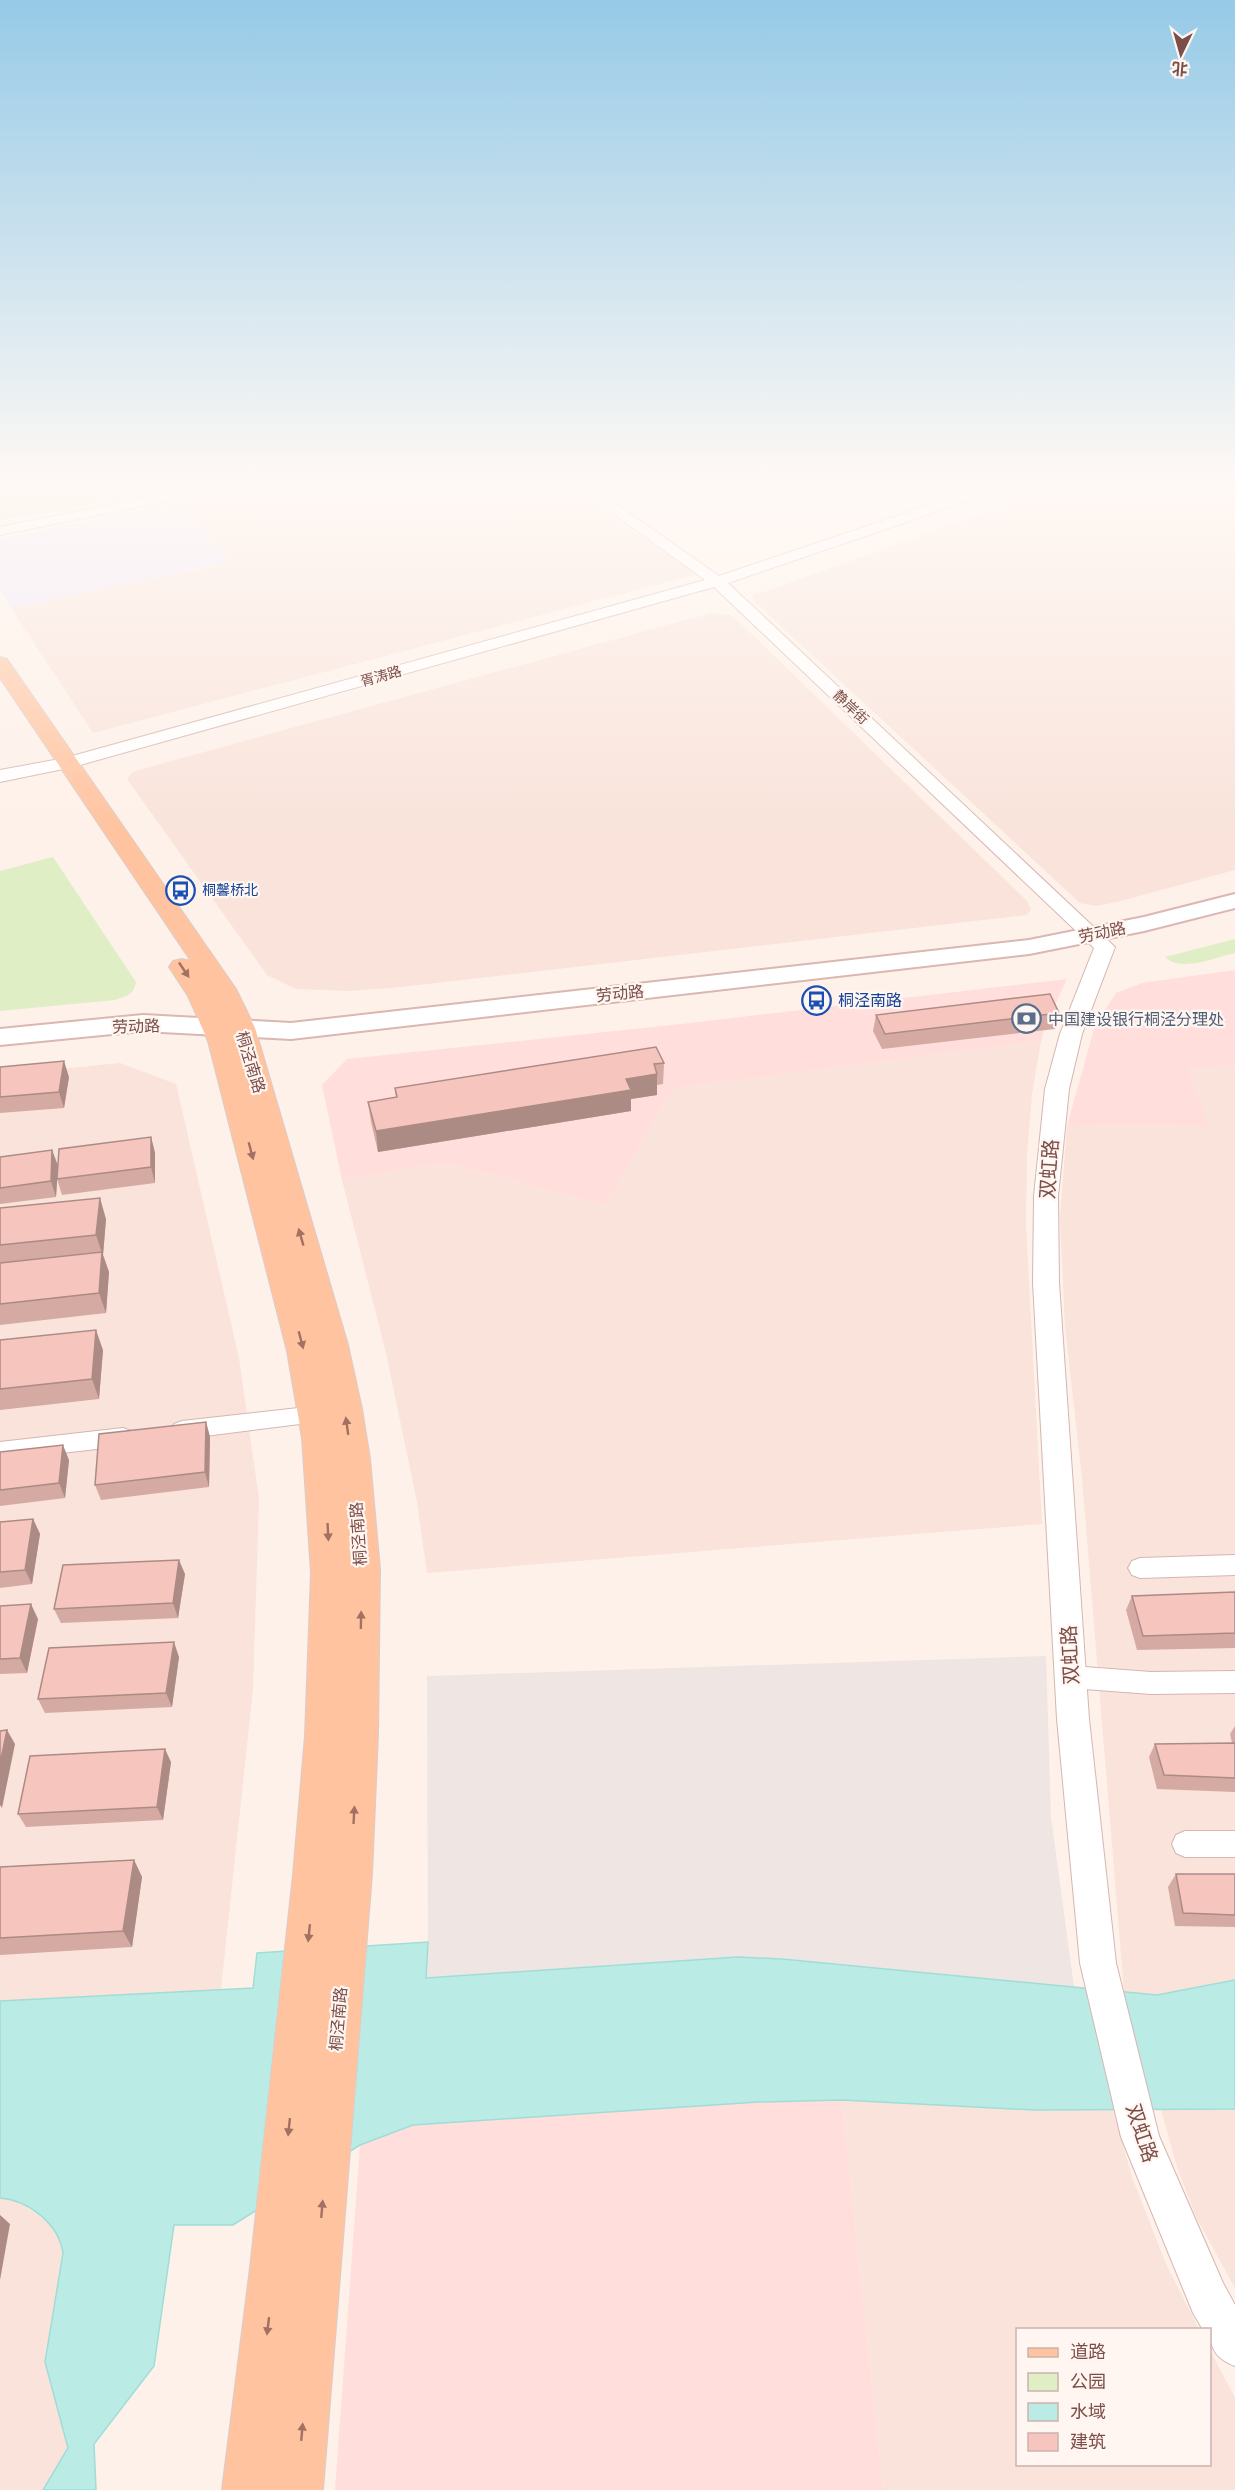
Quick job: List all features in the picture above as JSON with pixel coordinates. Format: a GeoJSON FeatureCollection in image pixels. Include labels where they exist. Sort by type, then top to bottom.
{"type":"FeatureCollection","features":[{"type":"Feature","properties":{"kind":"main road","name":"桐泾南路"},"geometry":{"type":"LineString","coordinates":[[0,663],[57,765],[201,996],[231,1035],[331,1345],[345,1409],[352,1459],[361,1569],[358,1734],[332,1874],[296,2268],[296,2490]]}},
{"type":"Feature","properties":{"kind":"main road","name":"桐泾南路"},"geometry":{"type":"LineString","coordinates":[[0,694],[57,765]]}},
{"type":"Feature","properties":{"kind":"main road","name":"劳动路"},"geometry":{"type":"LineString","coordinates":[[0,1037],[143,1023],[294,1046],[1014,962],[1235,901]]}},
{"type":"Feature","properties":{"kind":"main road","name":"劳动路"},"geometry":{"type":"LineString","coordinates":[[1099,940],[1235,917]]}},
{"type":"Feature","properties":{"kind":"main road","name":"桐泾南路"},"geometry":{"type":"LineString","coordinates":[[231,1035],[304,1352],[316,1414],[330,1573],[325,1736],[332,1874]]}},
{"type":"Feature","properties":{"kind":"main road","name":"劳动路"},"geometry":{"type":"LineString","coordinates":[[0,1052],[154,1037],[231,1035]]}},
{"type":"Feature","properties":{"kind":"main road","name":"桐泾南路"},"geometry":{"type":"LineString","coordinates":[[249,2490],[296,2268]]}},
{"type":"Feature","properties":{"kind":"street","name":"胥涛路"},"geometry":{"type":"LineString","coordinates":[[0,776],[57,765],[645,602]]}},
{"type":"Feature","properties":{"kind":"street","name":"静岸街"},"geometry":{"type":"LineString","coordinates":[[739,602],[1099,940]]}},
{"type":"Feature","properties":{"kind":"street","name":"双虹路"},"geometry":{"type":"LineString","coordinates":[[1099,940],[1057,1089],[1047,1185],[1046,1283],[1071,1677],[1098,1963],[1140,2137],[1208,2298],[1235,2344]]}},
{"type":"Feature","properties":{"kind":"street"},"geometry":{"type":"LineString","coordinates":[[164,1432],[316,1414]]}},
{"type":"Feature","properties":{"kind":"street"},"geometry":{"type":"LineString","coordinates":[[0,1451],[141,1435]]}},
{"type":"Feature","properties":{"kind":"street"},"geometry":{"type":"LineString","coordinates":[[1140,1568],[1235,1565]]}},
{"type":"Feature","properties":{"kind":"street"},"geometry":{"type":"LineString","coordinates":[[1071,1677],[1151,1683],[1235,1682]]}},
{"type":"Feature","properties":{"kind":"street"},"geometry":{"type":"LineString","coordinates":[[1185,1844],[1235,1844]]}},
{"type":"Feature","properties":{"kind":"shaded area"},"geometry":{"type":"Polygon","coordinates":[[[7,602],[39,602],[11,608],[7,602]]]}},
{"type":"Feature","properties":{"kind":"shaded area"},"geometry":{"type":"Polygon","coordinates":[[[39,602],[590,602],[93,733],[11,608],[39,602]]]}},
{"type":"Feature","properties":{"kind":"shaded area"},"geometry":{"type":"Polygon","coordinates":[[[755,602],[1235,602],[1235,870],[1117,902],[1095,906],[1080,903],[755,602]]]}},
{"type":"Feature","properties":{"kind":"shaded area"},"geometry":{"type":"Polygon","coordinates":[[[711,613],[733,616],[1027,901],[1031,910],[1026,915],[392,988],[348,991],[296,989],[267,975],[127,779],[132,772],[142,769],[711,613]]]}},
{"type":"Feature","properties":{"kind":"shaded area"},"geometry":{"type":"Polygon","coordinates":[[[1235,970],[1235,1066],[1188,1068],[1208,1125],[1067,1126],[1095,1025],[1116,993],[1142,983],[1235,970]]]}},
{"type":"Feature","properties":{"kind":"shaded area"},"geometry":{"type":"Polygon","coordinates":[[[1067,979],[1045,1026],[1041,1041],[673,1088],[606,1205],[446,1163],[342,1180],[322,1085],[347,1059],[681,1024],[1067,979]]]}},
{"type":"Feature","properties":{"kind":"shaded area"},"geometry":{"type":"Polygon","coordinates":[[[1041,1041],[1032,1094],[1027,1154],[1026,1226],[1042,1524],[427,1573],[417,1502],[386,1353],[342,1180],[446,1163],[606,1205],[673,1088],[1041,1041]]]}},
{"type":"Feature","properties":{"kind":"shaded area"},"geometry":{"type":"Polygon","coordinates":[[[120,1063],[176,1084],[239,1358],[259,1499],[253,1689],[221,1989],[0,2001],[0,1075],[120,1063]]]}},
{"type":"Feature","properties":{"kind":"shaded area"},"geometry":{"type":"Polygon","coordinates":[[[1235,1066],[1235,1980],[1158,1995],[1124,1992],[1082,1478],[1065,1327],[1060,1218],[1067,1126],[1207,1125],[1188,1067],[1235,1066]]]}},
{"type":"Feature","properties":{"kind":"shaded area"},"geometry":{"type":"Polygon","coordinates":[[[1046,1656],[1051,1817],[1074,1987],[782,1959],[738,1957],[426,1978],[428,1942],[427,1676],[1046,1656]]]}},
{"type":"Feature","properties":{"kind":"shaded area"},"geometry":{"type":"Polygon","coordinates":[[[842,2100],[1034,2110],[1113,2110],[1132,2177],[1166,2264],[1198,2328],[1016,2328],[1016,2466],[1211,2466],[1211,2352],[1235,2398],[1235,2490],[883,2490],[842,2100]]]}},
{"type":"Feature","properties":{"kind":"shaded area"},"geometry":{"type":"Polygon","coordinates":[[[842,2100],[883,2490],[335,2490],[360,2145],[413,2125],[758,2102],[842,2100]]]}},
{"type":"Feature","properties":{"kind":"shaded area"},"geometry":{"type":"Polygon","coordinates":[[[1235,2109],[1235,2288],[1196,2217],[1177,2167],[1161,2110],[1235,2109]]]}},
{"type":"Feature","properties":{"kind":"shaded area"},"geometry":{"type":"Polygon","coordinates":[[[0,2198],[16,2199],[48,2223],[62,2243],[63,2253],[45,2362],[68,2448],[43,2490],[0,2490],[0,2198]]]}},
{"type":"Feature","properties":{"kind":"green space"},"geometry":{"type":"Polygon","coordinates":[[[53,857],[136,982],[135,986],[129,994],[115,1000],[0,1011],[0,871],[53,857]]]}},
{"type":"Feature","properties":{"kind":"green space"},"geometry":{"type":"Polygon","coordinates":[[[1235,939],[1235,953],[1209,960],[1180,964],[1165,957],[1235,939]]]}},
{"type":"Feature","properties":{"kind":"water"},"geometry":{"type":"Polygon","coordinates":[[[428,1942],[426,1978],[738,1957],[782,1959],[1157,1995],[1235,1980],[1235,2109],[1034,2110],[842,2100],[758,2102],[413,2125],[360,2145],[233,2225],[174,2225],[154,2366],[94,2444],[96,2490],[43,2490],[68,2448],[45,2362],[63,2253],[55,2232],[40,2215],[21,2203],[0,2198],[0,2001],[253,1988],[257,1953],[428,1942]]]}},
{"type":"Feature","properties":{"kind":"building"},"geometry":{"type":"Polygon","coordinates":[[[1050,994],[1059,1013],[885,1034],[876,1015],[1050,994]]]}},
{"type":"Feature","properties":{"kind":"building"},"geometry":{"type":"Polygon","coordinates":[[[656,1047],[664,1063],[654,1064],[657,1074],[626,1079],[631,1090],[376,1131],[368,1102],[397,1097],[395,1088],[656,1047]]]}},
{"type":"Feature","properties":{"kind":"building"},"geometry":{"type":"Polygon","coordinates":[[[64,1061],[59,1092],[0,1097],[0,1067],[64,1061]]]}},
{"type":"Feature","properties":{"kind":"building"},"geometry":{"type":"Polygon","coordinates":[[[151,1137],[151,1167],[57,1179],[59,1149],[151,1137]]]}},
{"type":"Feature","properties":{"kind":"building"},"geometry":{"type":"Polygon","coordinates":[[[52,1150],[51,1181],[0,1188],[0,1157],[52,1150]]]}},
{"type":"Feature","properties":{"kind":"building"},"geometry":{"type":"Polygon","coordinates":[[[100,1198],[96,1235],[0,1245],[0,1208],[100,1198]]]}},
{"type":"Feature","properties":{"kind":"building"},"geometry":{"type":"Polygon","coordinates":[[[102,1252],[99,1293],[0,1304],[0,1263],[102,1252]]]}},
{"type":"Feature","properties":{"kind":"building"},"geometry":{"type":"Polygon","coordinates":[[[96,1330],[92,1379],[0,1389],[0,1340],[96,1330]]]}},
{"type":"Feature","properties":{"kind":"building"},"geometry":{"type":"Polygon","coordinates":[[[206,1422],[205,1472],[95,1485],[99,1434],[206,1422]]]}},
{"type":"Feature","properties":{"kind":"building"},"geometry":{"type":"Polygon","coordinates":[[[63,1445],[59,1483],[0,1490],[0,1452],[63,1445]]]}},
{"type":"Feature","properties":{"kind":"building"},"geometry":{"type":"Polygon","coordinates":[[[33,1519],[25,1570],[0,1572],[0,1522],[33,1519]]]}},
{"type":"Feature","properties":{"kind":"building"},"geometry":{"type":"Polygon","coordinates":[[[179,1560],[173,1603],[54,1609],[63,1565],[179,1560]]]}},
{"type":"Feature","properties":{"kind":"building"},"geometry":{"type":"Polygon","coordinates":[[[1235,1592],[1235,1633],[1143,1636],[1132,1596],[1235,1592]]]}},
{"type":"Feature","properties":{"kind":"building"},"geometry":{"type":"Polygon","coordinates":[[[31,1604],[20,1658],[0,1659],[0,1606],[31,1604]]]}},
{"type":"Feature","properties":{"kind":"building"},"geometry":{"type":"Polygon","coordinates":[[[174,1642],[166,1693],[38,1699],[49,1648],[174,1642]]]}},
{"type":"Feature","properties":{"kind":"building"},"geometry":{"type":"Polygon","coordinates":[[[7,1730],[0,1764],[0,1731],[7,1730]]]}},
{"type":"Feature","properties":{"kind":"building"},"geometry":{"type":"Polygon","coordinates":[[[1235,1743],[1235,1778],[1164,1775],[1155,1744],[1235,1743]]]}},
{"type":"Feature","properties":{"kind":"building"},"geometry":{"type":"Polygon","coordinates":[[[165,1749],[157,1807],[18,1814],[30,1756],[165,1749]]]}},
{"type":"Feature","properties":{"kind":"building"},"geometry":{"type":"Polygon","coordinates":[[[134,1860],[123,1931],[0,1938],[0,1867],[134,1860]]]}},
{"type":"Feature","properties":{"kind":"building"},"geometry":{"type":"Polygon","coordinates":[[[1176,1874],[1235,1874],[1235,1915],[1183,1913],[1176,1874]]]}},
{"type":"Feature","properties":{"kind":"place","name":"桐馨桥北"},"geometry":{"type":"Point","coordinates":[181,890]}},
{"type":"Feature","properties":{"kind":"place","name":"桐泾南路"},"geometry":{"type":"Point","coordinates":[817,1000]}},
{"type":"Feature","properties":{"kind":"place","name":"中国建设银行桐泾分理处"},"geometry":{"type":"Point","coordinates":[1027,1019]}}]}
